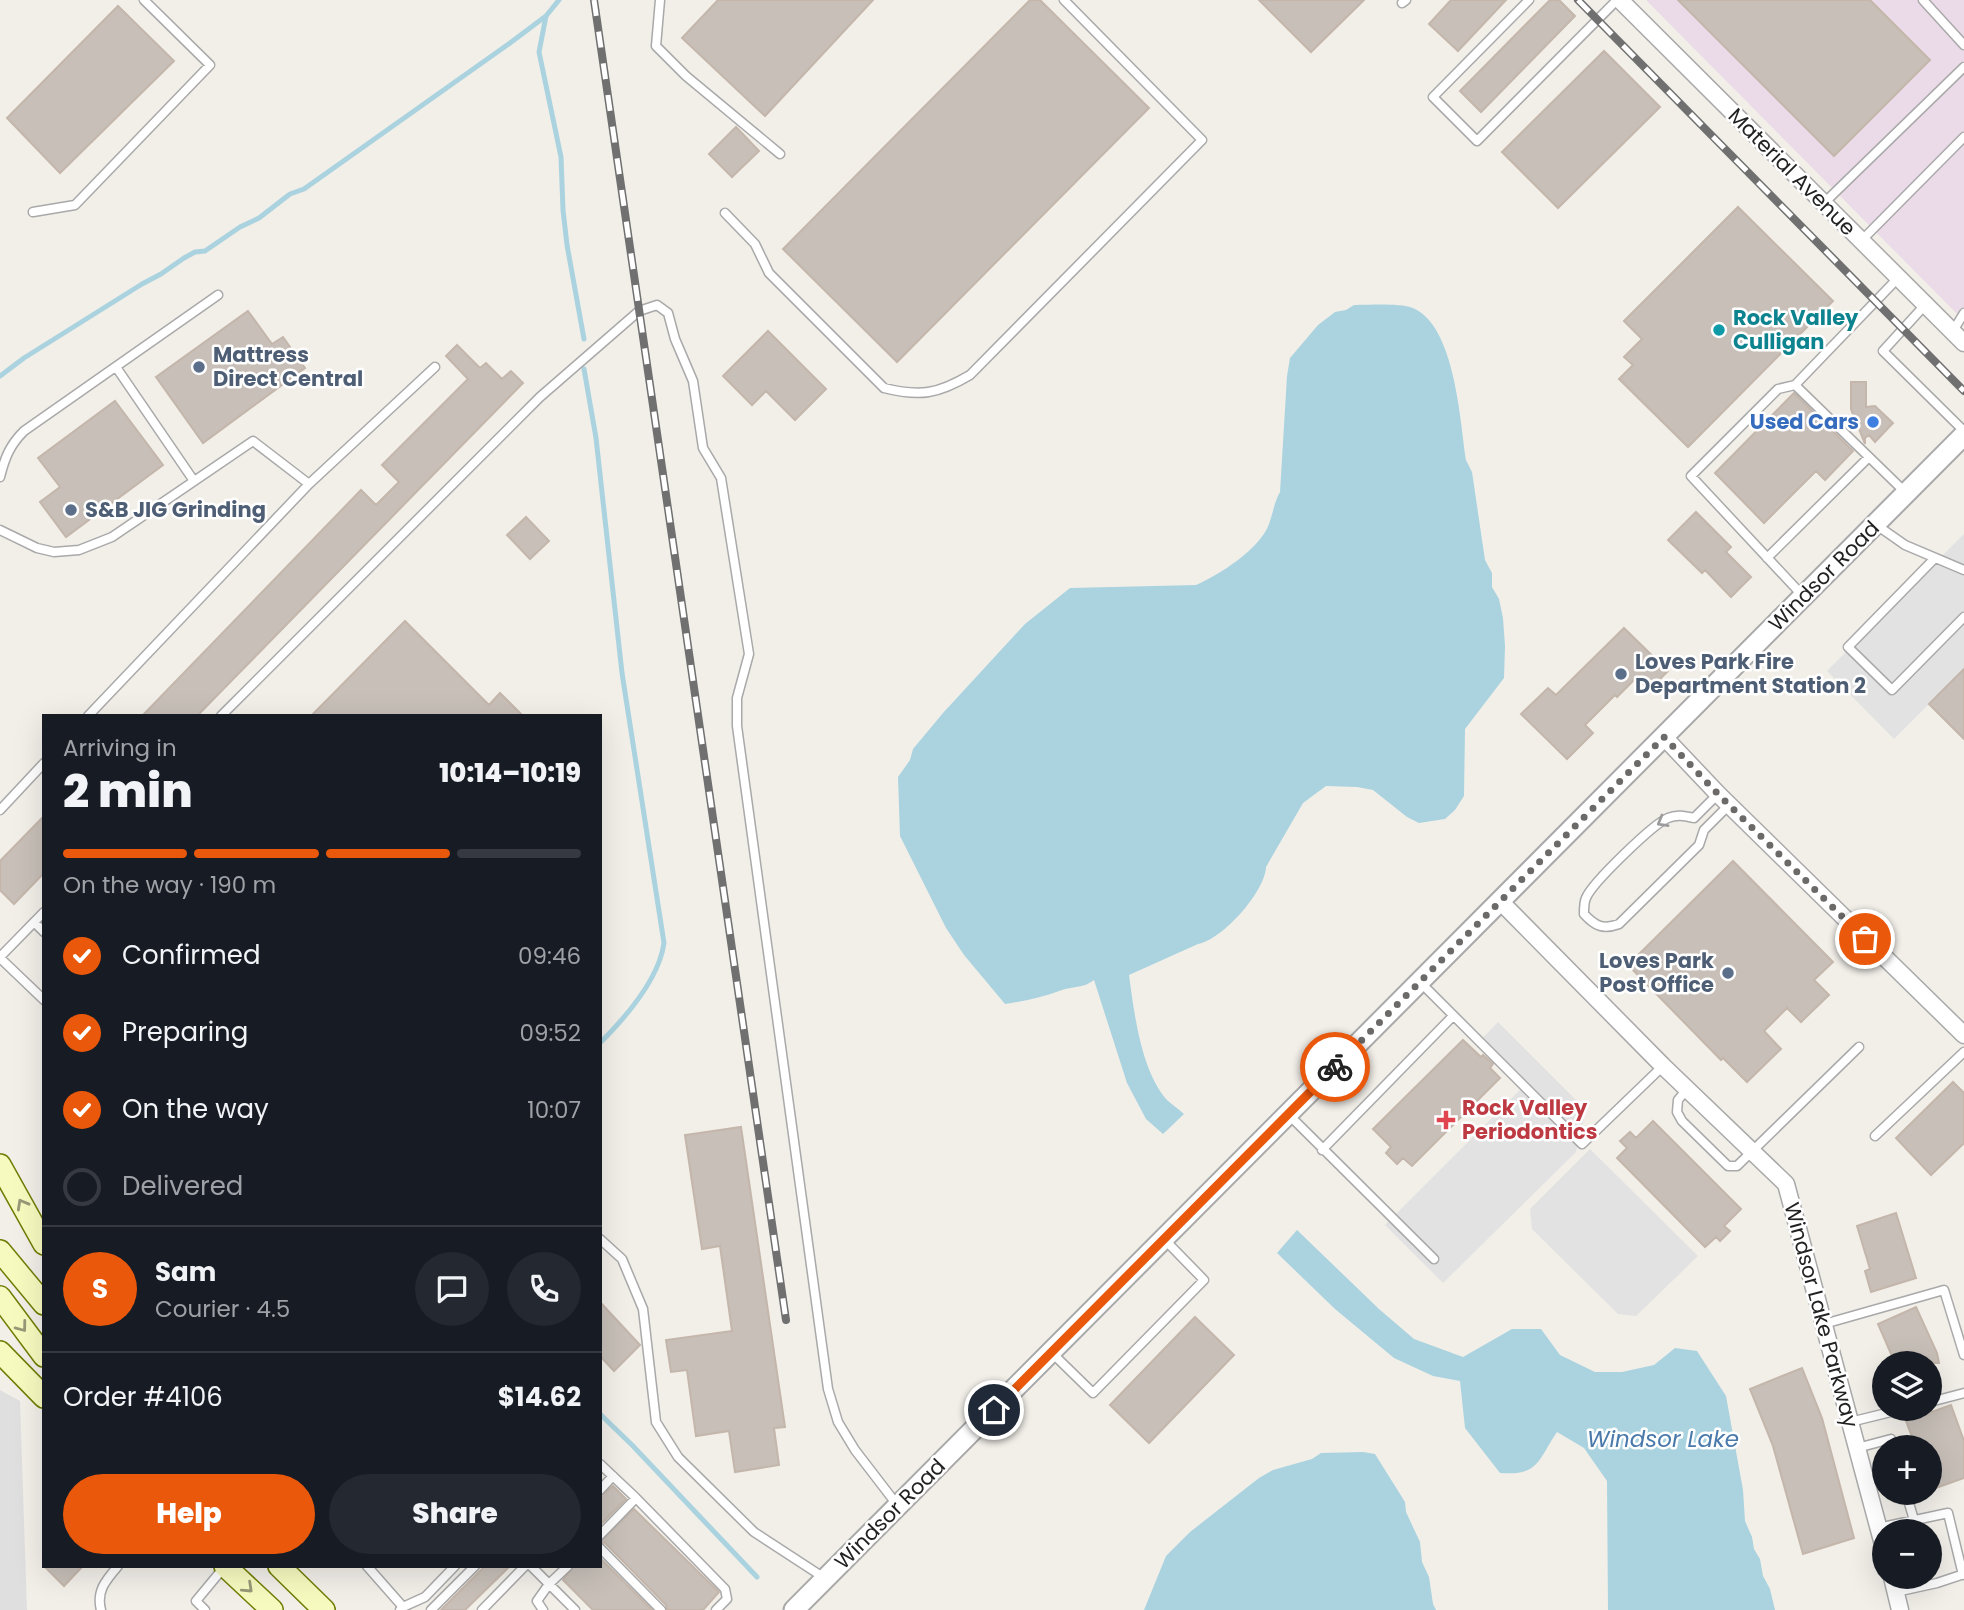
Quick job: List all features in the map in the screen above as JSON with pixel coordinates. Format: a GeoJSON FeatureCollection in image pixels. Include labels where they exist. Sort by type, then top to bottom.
{"type":"FeatureCollection","features":[{"type":"Feature","properties":{"kind":"main road"},"geometry":{"type":"LineString","coordinates":[[0,1165],[42,1240]]}},
{"type":"Feature","properties":{"kind":"main road"},"geometry":{"type":"LineString","coordinates":[[0,1251],[42,1302]]}},
{"type":"Feature","properties":{"kind":"main road"},"geometry":{"type":"LineString","coordinates":[[0,1297],[42,1353]]}},
{"type":"Feature","properties":{"kind":"main road"},"geometry":{"type":"LineString","coordinates":[[0,1352],[42,1395]]}},
{"type":"Feature","properties":{"kind":"main road"},"geometry":{"type":"LineString","coordinates":[[227,1568],[272,1610]]}},
{"type":"Feature","properties":{"kind":"main road"},"geometry":{"type":"LineString","coordinates":[[281,1568],[324,1610]]}},
{"type":"Feature","properties":{"kind":"street","name":"Material Avenue"},"geometry":{"type":"LineString","coordinates":[[1619,0],[1964,343]]}},
{"type":"Feature","properties":{"kind":"street","name":"Windsor Road"},"geometry":{"type":"LineString","coordinates":[[794,1610],[1964,433]]}},
{"type":"Feature","properties":{"kind":"street"},"geometry":{"type":"LineString","coordinates":[[1664,737],[1723,800],[1964,1035]]}},
{"type":"Feature","properties":{"kind":"street","name":"Windsor Lake Parkway"},"geometry":{"type":"LineString","coordinates":[[1500,901],[1663,1066],[1786,1184],[1876,1519]]}},
{"type":"Feature","properties":{"kind":"street"},"geometry":{"type":"LineString","coordinates":[[1895,1589],[1900,1610]]}},
{"type":"Feature","properties":{"kind":"lane"},"geometry":{"type":"LineString","coordinates":[[33,212],[75,205],[210,65],[144,0]]}},
{"type":"Feature","properties":{"kind":"lane"},"geometry":{"type":"LineString","coordinates":[[660,0],[656,46],[686,76],[780,154]]}},
{"type":"Feature","properties":{"kind":"lane"},"geometry":{"type":"LineString","coordinates":[[726,213],[755,244],[769,273],[884,388],[905,393],[925,393],[947,388],[970,375],[1202,140],[1065,0]]}},
{"type":"Feature","properties":{"kind":"lane"},"geometry":{"type":"LineString","coordinates":[[1529,0],[1433,97],[1477,141],[1619,0]]}},
{"type":"Feature","properties":{"kind":"lane"},"geometry":{"type":"LineString","coordinates":[[1923,0],[1964,45]]}},
{"type":"Feature","properties":{"kind":"lane"},"geometry":{"type":"LineString","coordinates":[[1824,204],[1964,67]]}},
{"type":"Feature","properties":{"kind":"lane"},"geometry":{"type":"LineString","coordinates":[[1861,241],[1964,137]]}},
{"type":"Feature","properties":{"kind":"lane"},"geometry":{"type":"LineString","coordinates":[[1803,596],[1691,477],[1778,389],[1795,385],[1898,278]]}},
{"type":"Feature","properties":{"kind":"lane"},"geometry":{"type":"LineString","coordinates":[[0,477],[5,456],[24,430],[218,295]]}},
{"type":"Feature","properties":{"kind":"lane"},"geometry":{"type":"LineString","coordinates":[[224,714],[540,397],[639,311],[657,305],[668,313],[675,339],[693,381],[703,449],[721,478],[749,654],[737,698],[737,726],[828,1389],[838,1422],[855,1450],[898,1506]]}},
{"type":"Feature","properties":{"kind":"lane"},"geometry":{"type":"LineString","coordinates":[[1925,305],[1883,351],[1964,433]]}},
{"type":"Feature","properties":{"kind":"lane"},"geometry":{"type":"LineString","coordinates":[[1952,331],[1964,313]]}},
{"type":"Feature","properties":{"kind":"lane"},"geometry":{"type":"LineString","coordinates":[[116,366],[194,481]]}},
{"type":"Feature","properties":{"kind":"lane"},"geometry":{"type":"LineString","coordinates":[[90,714],[309,484],[435,367]]}},
{"type":"Feature","properties":{"kind":"lane"},"geometry":{"type":"LineString","coordinates":[[1795,385],[1906,493]]}},
{"type":"Feature","properties":{"kind":"lane"},"geometry":{"type":"LineString","coordinates":[[0,530],[37,548],[54,552],[79,550],[111,537],[253,442],[309,484]]}},
{"type":"Feature","properties":{"kind":"lane"},"geometry":{"type":"LineString","coordinates":[[1767,558],[1868,457]]}},
{"type":"Feature","properties":{"kind":"lane"},"geometry":{"type":"LineString","coordinates":[[1875,524],[1905,545],[1964,570]]}},
{"type":"Feature","properties":{"kind":"lane"},"geometry":{"type":"LineString","coordinates":[[1935,558],[1848,647],[1892,690],[1964,617]]}},
{"type":"Feature","properties":{"kind":"lane"},"geometry":{"type":"LineString","coordinates":[[0,810],[42,765]]}},
{"type":"Feature","properties":{"kind":"lane"},"geometry":{"type":"LineString","coordinates":[[1723,800],[1704,830],[1699,845],[1619,924],[1606,929],[1593,924],[1584,914],[1586,897],[1657,823],[1682,815],[1694,818],[1723,800]]}},
{"type":"Feature","properties":{"kind":"lane"},"geometry":{"type":"LineString","coordinates":[[42,914],[0,958],[42,998]]}},
{"type":"Feature","properties":{"kind":"lane"},"geometry":{"type":"LineString","coordinates":[[34,922],[42,930]]}},
{"type":"Feature","properties":{"kind":"lane"},"geometry":{"type":"LineString","coordinates":[[1420,982],[1582,1144],[1663,1066]]}},
{"type":"Feature","properties":{"kind":"lane"},"geometry":{"type":"LineString","coordinates":[[1322,1150],[1453,1016]]}},
{"type":"Feature","properties":{"kind":"lane"},"geometry":{"type":"LineString","coordinates":[[1687,1089],[1678,1100],[1677,1112],[1682,1121],[1728,1166],[1737,1166],[1859,1047]]}},
{"type":"Feature","properties":{"kind":"lane"},"geometry":{"type":"LineString","coordinates":[[1875,1136],[1964,1052]]}},
{"type":"Feature","properties":{"kind":"lane"},"geometry":{"type":"LineString","coordinates":[[1288,1114],[1434,1259]]}},
{"type":"Feature","properties":{"kind":"lane"},"geometry":{"type":"LineString","coordinates":[[1051,1352],[1093,1393],[1203,1280],[1164,1239]]}},
{"type":"Feature","properties":{"kind":"lane"},"geometry":{"type":"LineString","coordinates":[[602,1241],[622,1259],[643,1309],[656,1422],[678,1457],[754,1532],[825,1579]]}},
{"type":"Feature","properties":{"kind":"lane"},"geometry":{"type":"LineString","coordinates":[[1824,1324],[1944,1290],[1964,1355]]}},
{"type":"Feature","properties":{"kind":"lane"},"geometry":{"type":"LineString","coordinates":[[1942,1399],[1964,1393]]}},
{"type":"Feature","properties":{"kind":"lane"},"geometry":{"type":"LineString","coordinates":[[1850,1422],[1872,1417]]}},
{"type":"Feature","properties":{"kind":"lane"},"geometry":{"type":"LineString","coordinates":[[1857,1448],[1872,1444]]}},
{"type":"Feature","properties":{"kind":"lane"},"geometry":{"type":"LineString","coordinates":[[602,1466],[725,1589],[727,1599],[716,1610]]}},
{"type":"Feature","properties":{"kind":"lane"},"geometry":{"type":"LineString","coordinates":[[602,1488],[613,1476]]}},
{"type":"Feature","properties":{"kind":"lane"},"geometry":{"type":"LineString","coordinates":[[602,1533],[635,1498]]}},
{"type":"Feature","properties":{"kind":"lane"},"geometry":{"type":"LineString","coordinates":[[1919,1519],[1948,1513],[1964,1574],[1942,1577]]}},
{"type":"Feature","properties":{"kind":"lane"},"geometry":{"type":"LineString","coordinates":[[602,1550],[661,1610]]}},
{"type":"Feature","properties":{"kind":"lane"},"geometry":{"type":"LineString","coordinates":[[101,1610],[99,1602],[103,1584],[116,1568]]}},
{"type":"Feature","properties":{"kind":"lane"},"geometry":{"type":"LineString","coordinates":[[205,1610],[196,1601],[223,1568]]}},
{"type":"Feature","properties":{"kind":"lane"},"geometry":{"type":"LineString","coordinates":[[369,1568],[401,1608],[425,1597],[453,1568]]}},
{"type":"Feature","properties":{"kind":"lane"},"geometry":{"type":"LineString","coordinates":[[431,1610],[473,1568]]}},
{"type":"Feature","properties":{"kind":"lane"},"geometry":{"type":"LineString","coordinates":[[482,1610],[523,1568]]}},
{"type":"Feature","properties":{"kind":"lane"},"geometry":{"type":"LineString","coordinates":[[533,1568],[575,1610]]}},
{"type":"Feature","properties":{"kind":"lane"},"geometry":{"type":"LineString","coordinates":[[543,1610],[537,1601],[549,1584],[566,1568]]}},
{"type":"Feature","properties":{"kind":"shaded area"},"geometry":{"type":"Polygon","coordinates":[[[1646,0],[1964,0],[1964,321],[1646,0]]]}},
{"type":"Feature","properties":{"kind":"shaded area"},"geometry":{"type":"Polygon","coordinates":[[[1964,534],[1964,669],[1894,739],[1827,671],[1964,534]]]}},
{"type":"Feature","properties":{"kind":"shaded area"},"geometry":{"type":"Polygon","coordinates":[[[1498,1022],[1586,1110],[1576,1152],[1443,1283],[1385,1225],[1523,1087],[1479,1042],[1498,1022]]]}},
{"type":"Feature","properties":{"kind":"shaded area"},"geometry":{"type":"Polygon","coordinates":[[[1590,1149],[1698,1256],[1636,1316],[1618,1314],[1532,1229],[1530,1209],[1590,1149]]]}},
{"type":"Feature","properties":{"kind":"shaded area"},"geometry":{"type":"Polygon","coordinates":[[[0,1390],[20,1401],[27,1610],[0,1610],[0,1390]]]}},
{"type":"Feature","properties":{"kind":"water"},"geometry":{"type":"Polygon","coordinates":[[[1354,305],[1413,308],[1427,318],[1447,353],[1458,399],[1466,460],[1472,472],[1485,560],[1492,573],[1492,587],[1499,599],[1503,618],[1504,678],[1465,729],[1464,796],[1445,819],[1419,823],[1407,817],[1373,790],[1326,786],[1303,803],[1266,867],[1258,889],[1230,924],[1208,941],[1129,975],[1140,1040],[1151,1073],[1167,1100],[1184,1114],[1163,1134],[1146,1119],[1127,1083],[1094,980],[1083,986],[1005,1004],[964,955],[946,928],[900,836],[898,777],[910,760],[913,749],[943,713],[1025,624],[1070,588],[1196,585],[1227,568],[1257,543],[1269,524],[1280,492],[1290,358],[1318,325],[1335,312],[1354,305]]]}},
{"type":"Feature","properties":{"kind":"water","name":"Windsor Lake"},"geometry":{"type":"Polygon","coordinates":[[[1297,1230],[1414,1339],[1463,1357],[1512,1329],[1541,1329],[1560,1355],[1595,1372],[1622,1372],[1654,1365],[1675,1348],[1697,1351],[1726,1396],[1743,1490],[1745,1521],[1775,1610],[1608,1610],[1607,1481],[1584,1448],[1557,1432],[1541,1458],[1530,1469],[1500,1473],[1465,1428],[1460,1381],[1433,1376],[1394,1358],[1335,1309],[1277,1253],[1297,1230]]]}},
{"type":"Feature","properties":{"kind":"water"},"geometry":{"type":"Polygon","coordinates":[[[1321,1453],[1375,1454],[1405,1502],[1406,1512],[1420,1542],[1422,1562],[1429,1577],[1436,1610],[1144,1610],[1166,1556],[1190,1532],[1259,1478],[1273,1470],[1312,1459],[1321,1453]]]}},
{"type":"Feature","properties":{"kind":"building"},"geometry":{"type":"Polygon","coordinates":[[[718,0],[873,0],[765,116],[682,38],[718,0]]]}},
{"type":"Feature","properties":{"kind":"building"},"geometry":{"type":"Polygon","coordinates":[[[1030,0],[1040,0],[1149,108],[897,362],[783,249],[1030,0]]]}},
{"type":"Feature","properties":{"kind":"building"},"geometry":{"type":"Polygon","coordinates":[[[1259,0],[1364,0],[1311,52],[1259,0]]]}},
{"type":"Feature","properties":{"kind":"building"},"geometry":{"type":"Polygon","coordinates":[[[1451,0],[1506,0],[1458,51],[1429,24],[1451,0]]]}},
{"type":"Feature","properties":{"kind":"building"},"geometry":{"type":"Polygon","coordinates":[[[1550,0],[1559,0],[1575,16],[1481,112],[1460,91],[1550,0]]]}},
{"type":"Feature","properties":{"kind":"building"},"geometry":{"type":"Polygon","coordinates":[[[1678,0],[1870,0],[1930,60],[1834,156],[1678,0]]]}},
{"type":"Feature","properties":{"kind":"building"},"geometry":{"type":"Polygon","coordinates":[[[118,6],[174,61],[60,173],[7,118],[118,6]]]}},
{"type":"Feature","properties":{"kind":"building"},"geometry":{"type":"Polygon","coordinates":[[[1604,51],[1660,107],[1558,208],[1502,152],[1604,51]]]}},
{"type":"Feature","properties":{"kind":"building"},"geometry":{"type":"Polygon","coordinates":[[[736,127],[759,151],[732,177],[709,154],[736,127]]]}},
{"type":"Feature","properties":{"kind":"building","name":"Rock Valley Culligan"},"geometry":{"type":"Polygon","coordinates":[[[1738,207],[1833,301],[1688,447],[1619,379],[1633,365],[1624,357],[1642,339],[1624,321],[1738,207]]]}},
{"type":"Feature","properties":{"kind":"building"},"geometry":{"type":"Polygon","coordinates":[[[248,311],[272,344],[283,337],[305,368],[203,443],[156,377],[248,311]]]}},
{"type":"Feature","properties":{"kind":"building"},"geometry":{"type":"Polygon","coordinates":[[[768,331],[826,389],[795,420],[766,391],[752,405],[723,376],[768,331]]]}},
{"type":"Feature","properties":{"kind":"building"},"geometry":{"type":"Polygon","coordinates":[[[457,345],[480,368],[486,363],[502,379],[511,371],[523,383],[199,714],[144,714],[361,490],[376,505],[399,482],[382,465],[468,379],[446,356],[457,345]]]}},
{"type":"Feature","properties":{"kind":"building"},"geometry":{"type":"Polygon","coordinates":[[[1851,382],[1866,382],[1866,407],[1875,406],[1893,423],[1875,442],[1869,435],[1865,438],[1865,444],[1851,409],[1851,382]]]}},
{"type":"Feature","properties":{"kind":"building"},"geometry":{"type":"Polygon","coordinates":[[[1794,393],[1853,451],[1825,480],[1816,471],[1764,523],[1715,473],[1794,393]]]}},
{"type":"Feature","properties":{"kind":"building"},"geometry":{"type":"Polygon","coordinates":[[[115,401],[163,465],[66,537],[40,502],[60,487],[38,458],[115,401]]]}},
{"type":"Feature","properties":{"kind":"building"},"geometry":{"type":"Polygon","coordinates":[[[1696,512],[1731,547],[1726,552],[1751,577],[1731,597],[1705,570],[1702,573],[1668,540],[1696,512]]]}},
{"type":"Feature","properties":{"kind":"building"},"geometry":{"type":"Polygon","coordinates":[[[526,517],[549,541],[530,559],[507,535],[526,517]]]}},
{"type":"Feature","properties":{"kind":"building"},"geometry":{"type":"Polygon","coordinates":[[[405,621],[489,705],[500,693],[521,714],[313,714],[405,621]]]}},
{"type":"Feature","properties":{"kind":"building"},"geometry":{"type":"Polygon","coordinates":[[[1624,628],[1668,671],[1649,690],[1637,677],[1617,697],[1615,695],[1585,725],[1593,733],[1567,759],[1521,714],[1548,688],[1556,695],[1624,628]]]}},
{"type":"Feature","properties":{"kind":"building"},"geometry":{"type":"Polygon","coordinates":[[[1964,669],[1964,739],[1929,704],[1964,669]]]}},
{"type":"Feature","properties":{"kind":"building"},"geometry":{"type":"Polygon","coordinates":[[[42,818],[42,875],[14,904],[0,890],[0,861],[42,818]]]}},
{"type":"Feature","properties":{"kind":"building","name":"Loves Park Post Office"},"geometry":{"type":"Polygon","coordinates":[[[1733,861],[1833,962],[1814,980],[1829,995],[1801,1022],[1787,1008],[1764,1031],[1781,1049],[1747,1082],[1723,1058],[1721,1060],[1628,965],[1733,861]]]}},
{"type":"Feature","properties":{"kind":"building"},"geometry":{"type":"Polygon","coordinates":[[[1463,1040],[1493,1064],[1490,1068],[1500,1078],[1412,1166],[1403,1158],[1397,1164],[1386,1153],[1391,1147],[1373,1129],[1463,1040]]]}},
{"type":"Feature","properties":{"kind":"building"},"geometry":{"type":"Polygon","coordinates":[[[1953,1082],[1964,1093],[1964,1143],[1931,1175],[1896,1138],[1953,1082]]]}},
{"type":"Feature","properties":{"kind":"building"},"geometry":{"type":"Polygon","coordinates":[[[1653,1121],[1741,1209],[1724,1226],[1730,1231],[1720,1241],[1716,1237],[1705,1247],[1617,1158],[1627,1148],[1620,1141],[1630,1132],[1636,1138],[1653,1121]]]}},
{"type":"Feature","properties":{"kind":"building"},"geometry":{"type":"Polygon","coordinates":[[[741,1127],[785,1427],[774,1428],[779,1465],[735,1472],[729,1431],[696,1436],[687,1370],[671,1372],[666,1340],[732,1331],[720,1246],[702,1249],[685,1135],[741,1127]]]}},
{"type":"Feature","properties":{"kind":"building"},"geometry":{"type":"Polygon","coordinates":[[[1896,1213],[1916,1278],[1871,1292],[1865,1271],[1870,1269],[1857,1226],[1896,1213]]]}},
{"type":"Feature","properties":{"kind":"building"},"geometry":{"type":"Polygon","coordinates":[[[602,1304],[640,1345],[614,1371],[602,1358],[602,1304]]]}},
{"type":"Feature","properties":{"kind":"building"},"geometry":{"type":"Polygon","coordinates":[[[1916,1307],[1936,1351],[1890,1351],[1878,1324],[1916,1307]]]}},
{"type":"Feature","properties":{"kind":"building"},"geometry":{"type":"Polygon","coordinates":[[[1195,1317],[1234,1355],[1149,1443],[1110,1405],[1195,1317]]]}},
{"type":"Feature","properties":{"kind":"building"},"geometry":{"type":"Polygon","coordinates":[[[1802,1368],[1822,1418],[1854,1538],[1803,1554],[1773,1446],[1750,1389],[1802,1368]]]}},
{"type":"Feature","properties":{"kind":"building"},"geometry":{"type":"Polygon","coordinates":[[[1951,1405],[1964,1441],[1964,1478],[1942,1486],[1942,1435],[1911,1435],[1906,1421],[1942,1421],[1942,1408],[1951,1405]]]}},
{"type":"Feature","properties":{"kind":"building"},"geometry":{"type":"Polygon","coordinates":[[[613,1486],[626,1499],[602,1523],[602,1494],[613,1486]]]}},
{"type":"Feature","properties":{"kind":"building"},"geometry":{"type":"Polygon","coordinates":[[[634,1509],[719,1592],[703,1610],[667,1610],[666,1605],[602,1540],[634,1509]]]}},
{"type":"Feature","properties":{"kind":"building"},"geometry":{"type":"Polygon","coordinates":[[[602,1560],[652,1610],[593,1610],[563,1580],[572,1568],[602,1568],[602,1560]]]}},
{"type":"Feature","properties":{"kind":"building"},"geometry":{"type":"Polygon","coordinates":[[[46,1568],[81,1568],[64,1586],[46,1568]]]}},
{"type":"Feature","properties":{"kind":"building"},"geometry":{"type":"Polygon","coordinates":[[[483,1568],[508,1568],[465,1610],[441,1610],[483,1568]]]}},
{"type":"Feature","properties":{"kind":"waterway"},"geometry":{"type":"LineString","coordinates":[[0,376],[24,358],[184,258],[195,252],[205,251],[240,227],[259,218],[290,194],[304,189],[510,43],[546,16],[559,0]]}},
{"type":"Feature","properties":{"kind":"waterway"},"geometry":{"type":"LineString","coordinates":[[546,16],[539,52],[561,157],[567,245],[584,339]]}},
{"type":"Feature","properties":{"kind":"waterway"},"geometry":{"type":"LineString","coordinates":[[584,369],[596,438],[622,673],[664,943],[661,957],[640,997],[602,1041]]}},
{"type":"Feature","properties":{"kind":"waterway"},"geometry":{"type":"LineString","coordinates":[[602,1416],[757,1577]]}},
{"type":"Feature","properties":{"kind":"railway"},"geometry":{"type":"LineString","coordinates":[[594,0],[786,1320]]}},
{"type":"Feature","properties":{"kind":"railway"},"geometry":{"type":"LineString","coordinates":[[1578,0],[1964,391]]}},
{"type":"Feature","properties":{"kind":"way so far"},"geometry":{"type":"LineString","coordinates":[[1335,1067],[1664,737],[1865,939]]}},
{"type":"Feature","properties":{"kind":"place","name":"Rock Valley Culligan"},"geometry":{"type":"Point","coordinates":[1719,330]}},
{"type":"Feature","properties":{"kind":"place","name":"Mattress Direct Central"},"geometry":{"type":"Point","coordinates":[199,367]}},
{"type":"Feature","properties":{"kind":"place","name":"Used Cars"},"geometry":{"type":"Point","coordinates":[1873,422]}},
{"type":"Feature","properties":{"kind":"place","name":"S&B JIG Grinding"},"geometry":{"type":"Point","coordinates":[71,510]}},
{"type":"Feature","properties":{"kind":"place","name":"Loves Park Fire Department Station 2"},"geometry":{"type":"Point","coordinates":[1621,674]}},
{"type":"Feature","properties":{"kind":"place","name":"Loves Park Post Office"},"geometry":{"type":"Point","coordinates":[1728,973]}},
{"type":"Feature","properties":{"kind":"place","name":"Rock Valley Periodontics"},"geometry":{"type":"Point","coordinates":[1446,1120]}},
{"type":"Feature","properties":{"kind":"route"},"geometry":{"type":"LineString","coordinates":[[994,1410],[1335,1067]]}}]}
